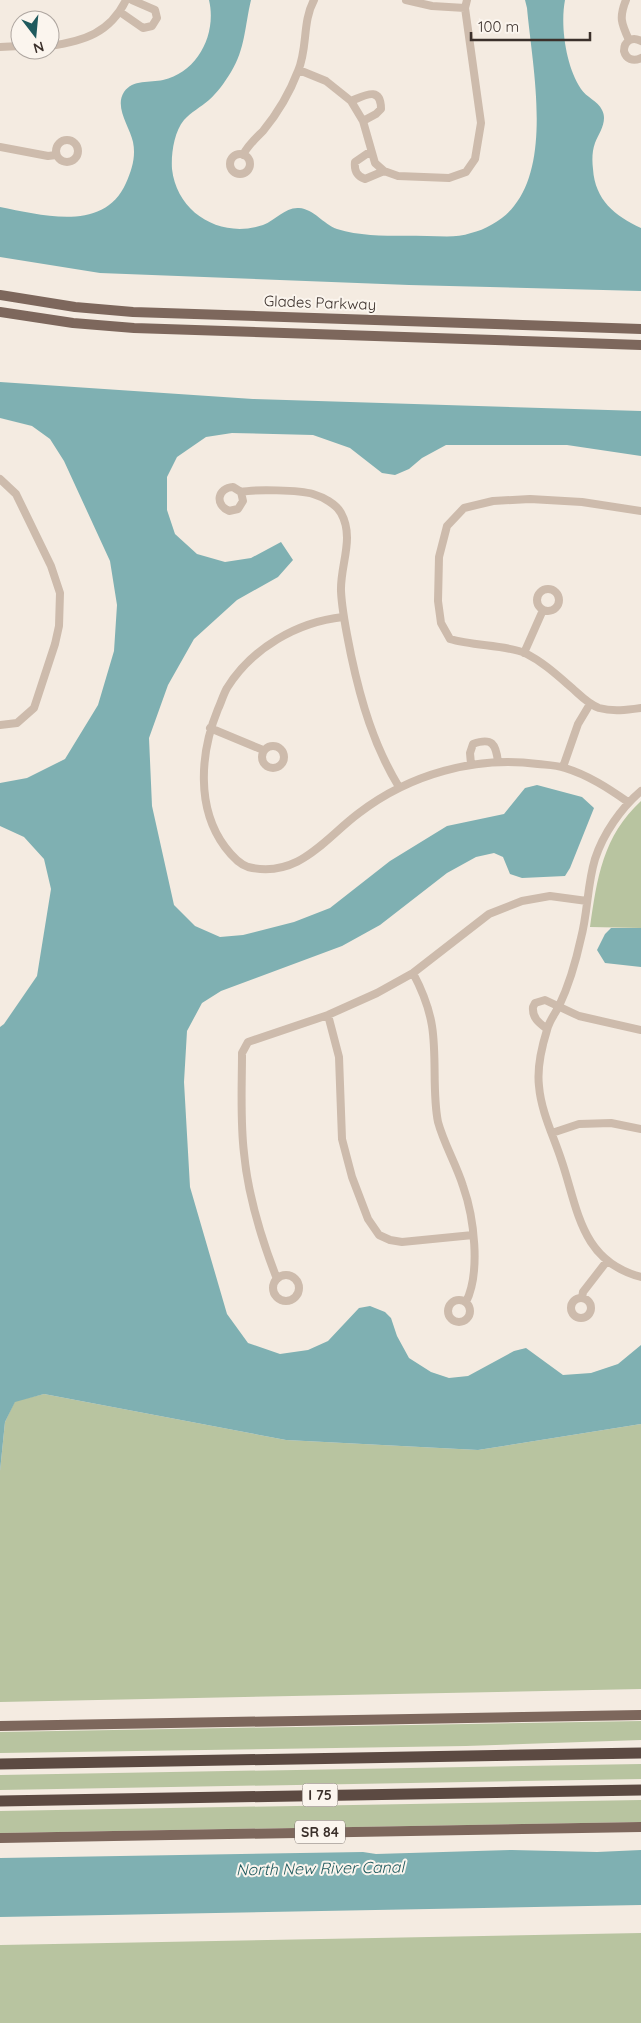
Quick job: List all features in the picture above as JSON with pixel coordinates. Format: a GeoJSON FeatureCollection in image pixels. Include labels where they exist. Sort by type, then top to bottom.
{"type":"FeatureCollection","features":[{"type":"Feature","properties":{"kind":"highway"},"geometry":{"type":"LineString","coordinates":[[0,1764],[641,1753]]}},
{"type":"Feature","properties":{"kind":"highway","name":"I 75"},"geometry":{"type":"LineString","coordinates":[[0,1801],[641,1790]]}},
{"type":"Feature","properties":{"kind":"main road","name":"Glades Parkway"},"geometry":{"type":"LineString","coordinates":[[0,295],[75,307],[133,312],[641,329]]}},
{"type":"Feature","properties":{"kind":"main road","name":"Glades Parkway"},"geometry":{"type":"LineString","coordinates":[[0,312],[73,323],[134,328],[641,345]]}},
{"type":"Feature","properties":{"kind":"main road"},"geometry":{"type":"LineString","coordinates":[[0,1726],[641,1715]]}},
{"type":"Feature","properties":{"kind":"main road","name":"SR 84"},"geometry":{"type":"LineString","coordinates":[[0,1838],[641,1826]]}},
{"type":"Feature","properties":{"kind":"street"},"geometry":{"type":"LineString","coordinates":[[60,45],[93,36],[113,21],[126,0]]}},
{"type":"Feature","properties":{"kind":"street"},"geometry":{"type":"LineString","coordinates":[[120,12],[143,28],[152,26],[157,18],[155,10],[132,0]]}},
{"type":"Feature","properties":{"kind":"street"},"geometry":{"type":"LineString","coordinates":[[243,155],[247,147],[263,131],[283,101],[299,70],[308,11],[314,0]]}},
{"type":"Feature","properties":{"kind":"street"},"geometry":{"type":"LineString","coordinates":[[299,70],[326,81],[351,101],[363,121],[376,163],[384,171],[398,176],[449,178],[466,172],[475,159],[481,123],[466,4],[432,6],[406,0]]}},
{"type":"Feature","properties":{"kind":"street"},"geometry":{"type":"LineString","coordinates":[[626,0],[620,14],[623,28],[629,40]]}},
{"type":"Feature","properties":{"kind":"street"},"geometry":{"type":"LineString","coordinates":[[641,41],[638,39],[629,40],[624,46],[625,55],[632,60],[641,58]]}},
{"type":"Feature","properties":{"kind":"street"},"geometry":{"type":"LineString","coordinates":[[351,101],[368,93],[375,94],[379,98],[381,109],[363,121]]}},
{"type":"Feature","properties":{"kind":"street"},"geometry":{"type":"LineString","coordinates":[[0,147],[48,156],[56,155]]}},
{"type":"Feature","properties":{"kind":"street"},"geometry":{"type":"LineString","coordinates":[[371,151],[355,162],[356,172],[359,177],[366,179],[384,171]]}},
{"type":"Feature","properties":{"kind":"street"},"geometry":{"type":"LineString","coordinates":[[0,479],[16,494],[52,566],[60,593],[59,626],[55,644],[34,708],[17,723],[0,725]]}},
{"type":"Feature","properties":{"kind":"street"},"geometry":{"type":"LineString","coordinates":[[241,492],[252,490],[312,493],[340,510],[346,524],[347,546],[341,588],[343,617],[360,695],[385,764],[399,787]]}},
{"type":"Feature","properties":{"kind":"street"},"geometry":{"type":"LineString","coordinates":[[641,511],[582,502],[530,499],[493,501],[464,508],[447,526],[439,557],[438,601],[441,623],[450,639],[467,644],[524,653],[548,668],[590,704],[614,710],[641,708]]}},
{"type":"Feature","properties":{"kind":"street"},"geometry":{"type":"LineString","coordinates":[[524,653],[543,610]]}},
{"type":"Feature","properties":{"kind":"street"},"geometry":{"type":"LineString","coordinates":[[343,617],[308,624],[284,635],[264,649],[243,668],[226,689],[210,728],[204,759],[205,794],[210,818],[217,836],[230,854],[247,866],[272,869],[291,866],[306,858],[359,812],[399,787],[439,772],[472,764],[498,762],[563,767],[603,785],[628,802]]}},
{"type":"Feature","properties":{"kind":"street"},"geometry":{"type":"LineString","coordinates":[[563,767],[578,724],[590,704]]}},
{"type":"Feature","properties":{"kind":"street"},"geometry":{"type":"LineString","coordinates":[[210,728],[263,750]]}},
{"type":"Feature","properties":{"kind":"street"},"geometry":{"type":"LineString","coordinates":[[472,764],[470,752],[473,744],[483,740],[489,742],[496,749],[498,762]]}},
{"type":"Feature","properties":{"kind":"street"},"geometry":{"type":"LineString","coordinates":[[641,791],[628,802],[607,833],[595,859],[576,960],[559,1006],[547,1029],[538,1085],[542,1107],[552,1133],[576,1214],[586,1234],[607,1261],[633,1275],[641,1277]]}},
{"type":"Feature","properties":{"kind":"street"},"geometry":{"type":"LineString","coordinates":[[277,1279],[253,1207],[243,1152],[242,1053],[248,1042],[328,1015],[377,993],[413,973],[489,914],[522,901],[550,896],[588,901]]}},
{"type":"Feature","properties":{"kind":"street"},"geometry":{"type":"LineString","coordinates":[[413,973],[427,1001],[432,1027],[438,1120],[444,1141],[463,1186],[471,1214],[474,1271],[470,1293],[466,1302]]}},
{"type":"Feature","properties":{"kind":"street"},"geometry":{"type":"LineString","coordinates":[[547,1029],[534,1018],[532,1007],[535,1003],[545,1000],[578,1016],[641,1030]]}},
{"type":"Feature","properties":{"kind":"street"},"geometry":{"type":"LineString","coordinates":[[328,1015],[339,1057],[342,1139],[352,1177],[368,1219],[379,1235],[390,1240],[402,1242],[473,1235]]}},
{"type":"Feature","properties":{"kind":"street"},"geometry":{"type":"LineString","coordinates":[[552,1133],[580,1124],[611,1123],[641,1129]]}},
{"type":"Feature","properties":{"kind":"street"},"geometry":{"type":"LineString","coordinates":[[582,1298],[583,1292],[607,1261]]}},
{"type":"Feature","properties":{"kind":"green space"},"geometry":{"type":"Polygon","coordinates":[[[641,801],[641,928],[590,927],[599,875],[610,843],[628,814],[641,801]]]}},
{"type":"Feature","properties":{"kind":"green space"},"geometry":{"type":"Polygon","coordinates":[[[44,1394],[286,1440],[478,1450],[641,1424],[641,1689],[0,1702],[0,1471],[5,1422],[15,1401],[44,1394]]]}},
{"type":"Feature","properties":{"kind":"green space"},"geometry":{"type":"Polygon","coordinates":[[[641,1721],[641,1740],[466,1746],[0,1753],[0,1732],[641,1721]]]}},
{"type":"Feature","properties":{"kind":"green space"},"geometry":{"type":"Polygon","coordinates":[[[641,1764],[641,1779],[0,1790],[0,1775],[641,1764]]]}},
{"type":"Feature","properties":{"kind":"green space"},"geometry":{"type":"Polygon","coordinates":[[[641,1800],[641,1822],[0,1833],[0,1811],[641,1800]]]}},
{"type":"Feature","properties":{"kind":"green space"},"geometry":{"type":"Polygon","coordinates":[[[641,1933],[641,2023],[0,2023],[0,1945],[641,1933]]]}},
{"type":"Feature","properties":{"kind":"water"},"geometry":{"type":"Polygon","coordinates":[[[209,0],[251,0],[242,46],[236,64],[215,94],[184,120],[176,137],[172,169],[176,185],[183,199],[192,210],[204,219],[232,228],[248,228],[263,225],[289,210],[299,208],[309,211],[332,227],[359,234],[382,236],[460,236],[495,223],[514,206],[526,186],[533,163],[537,110],[525,0],[565,0],[564,34],[571,69],[581,89],[598,104],[604,114],[601,131],[595,143],[593,153],[595,180],[602,198],[608,206],[623,218],[641,228],[641,291],[409,285],[100,273],[0,257],[0,207],[34,214],[70,217],[88,215],[103,209],[116,199],[126,183],[134,158],[133,142],[122,110],[121,98],[124,92],[132,85],[175,76],[195,60],[202,50],[210,26],[209,0]]]}},
{"type":"Feature","properties":{"kind":"water"},"geometry":{"type":"Polygon","coordinates":[[[0,382],[253,399],[641,411],[641,456],[567,445],[446,445],[422,458],[409,469],[395,475],[382,473],[350,448],[313,435],[232,433],[206,437],[177,457],[167,477],[167,510],[175,534],[197,554],[225,562],[251,558],[281,542],[293,560],[278,577],[237,600],[194,639],[168,685],[149,738],[152,806],[174,905],[195,926],[220,937],[243,935],[294,922],[330,908],[390,861],[447,826],[504,814],[525,788],[537,785],[582,797],[594,808],[565,876],[522,878],[510,874],[503,857],[494,853],[476,857],[447,873],[380,925],[342,946],[221,991],[202,1003],[187,1031],[184,1082],[190,1187],[227,1314],[248,1343],[280,1354],[308,1350],[328,1341],[359,1308],[370,1306],[385,1312],[391,1318],[397,1336],[409,1358],[431,1372],[449,1378],[468,1376],[514,1351],[526,1348],[563,1375],[591,1373],[618,1364],[641,1345],[641,1424],[478,1450],[286,1440],[44,1394],[15,1402],[5,1422],[0,1471],[0,1027],[37,976],[51,889],[44,859],[24,837],[0,826],[0,783],[27,778],[65,759],[98,705],[114,651],[117,605],[110,561],[64,461],[50,439],[32,426],[0,418],[0,382]]]}},
{"type":"Feature","properties":{"kind":"water"},"geometry":{"type":"Polygon","coordinates":[[[611,928],[641,928],[641,967],[605,963],[597,950],[605,934],[611,928]]]}},
{"type":"Feature","properties":{"kind":"water","name":"North New River Canal"},"geometry":{"type":"Polygon","coordinates":[[[512,1850],[597,1852],[641,1850],[641,1905],[0,1917],[0,1858],[363,1852],[376,1854],[512,1850]]]}}]}
